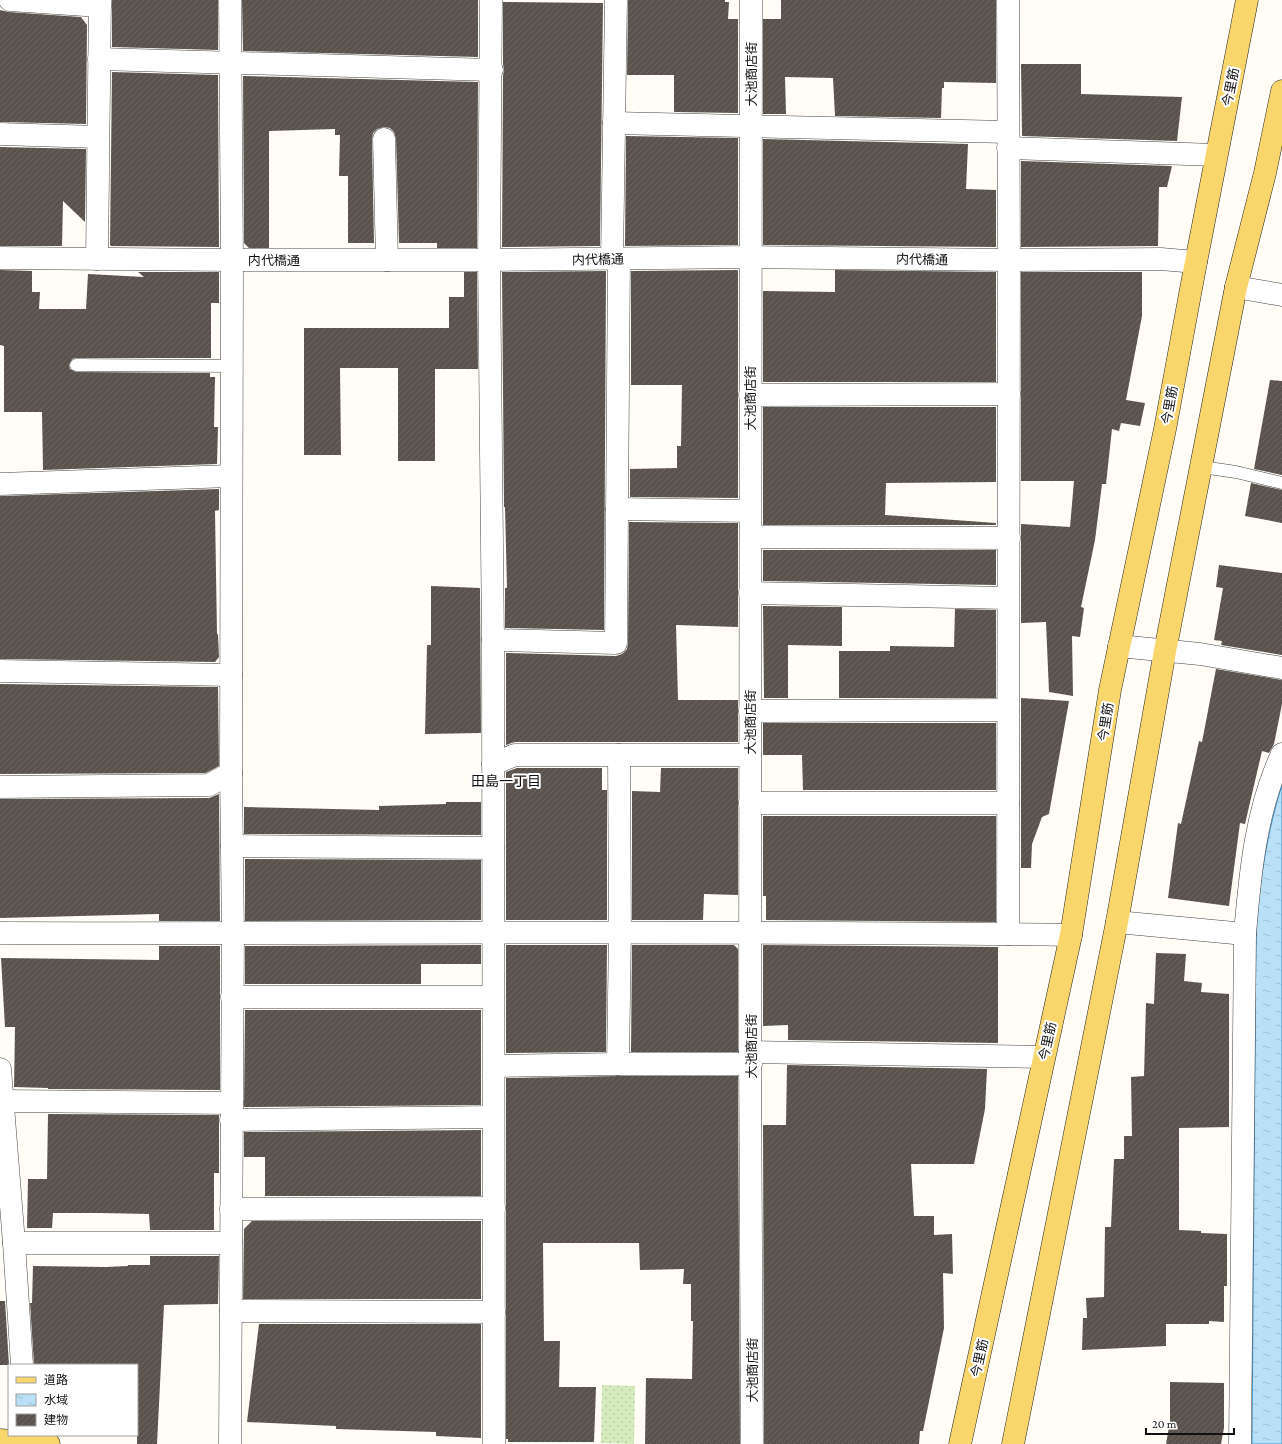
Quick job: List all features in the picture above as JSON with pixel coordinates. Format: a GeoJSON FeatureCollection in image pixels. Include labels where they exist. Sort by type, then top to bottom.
{"type":"FeatureCollection","features":[{"type":"Feature","properties":{"kind":"main road","name":"今里筋"},"geometry":{"type":"LineString","coordinates":[[960,1444],[1070,935],[1110,690],[1165,429],[1216,155],[1247,0]]}},
{"type":"Feature","properties":{"kind":"main road"},"geometry":{"type":"LineString","coordinates":[[1013,1444],[1117,922],[1165,651],[1236,287],[1281,103]]}},
{"type":"Feature","properties":{"kind":"main road"},"geometry":{"type":"LineString","coordinates":[[0,1440],[27,1439],[49,1444]]}},
{"type":"Feature","properties":{"kind":"street"},"geometry":{"type":"LineString","coordinates":[[10,0],[100,3],[97,259]]}},
{"type":"Feature","properties":{"kind":"street"},"geometry":{"type":"LineString","coordinates":[[230,0],[232,260],[231,773],[233,934],[230,1444]]}},
{"type":"Feature","properties":{"kind":"street"},"geometry":{"type":"LineString","coordinates":[[492,0],[489,260],[493,640],[494,1444]]}},
{"type":"Feature","properties":{"kind":"street"},"geometry":{"type":"LineString","coordinates":[[493,640],[616,643],[617,509],[614,123],[616,0]]}},
{"type":"Feature","properties":{"kind":"street","name":"大池商店街"},"geometry":{"type":"LineString","coordinates":[[751,0],[750,932],[752,1444]]}},
{"type":"Feature","properties":{"kind":"street"},"geometry":{"type":"LineString","coordinates":[[1008,0],[1008,934]]}},
{"type":"Feature","properties":{"kind":"street"},"geometry":{"type":"LineString","coordinates":[[99,59],[492,70]]}},
{"type":"Feature","properties":{"kind":"street"},"geometry":{"type":"LineString","coordinates":[[614,123],[751,126],[1008,140],[1216,155]]}},
{"type":"Feature","properties":{"kind":"street"},"geometry":{"type":"LineString","coordinates":[[0,134],[98,137]]}},
{"type":"Feature","properties":{"kind":"street"},"geometry":{"type":"LineString","coordinates":[[384,139],[387,260]]}},
{"type":"Feature","properties":{"kind":"street","name":"内代橋通"},"geometry":{"type":"LineString","coordinates":[[0,258],[489,260],[750,257],[1009,260],[1161,259],[1196,262]]}},
{"type":"Feature","properties":{"kind":"street"},"geometry":{"type":"LineString","coordinates":[[1236,287],[1282,295]]}},
{"type":"Feature","properties":{"kind":"street"},"geometry":{"type":"LineString","coordinates":[[750,395],[1009,394]]}},
{"type":"Feature","properties":{"kind":"street"},"geometry":{"type":"LineString","coordinates":[[0,484],[231,476]]}},
{"type":"Feature","properties":{"kind":"street"},"geometry":{"type":"LineString","coordinates":[[617,509],[750,510]]}},
{"type":"Feature","properties":{"kind":"street"},"geometry":{"type":"LineString","coordinates":[[750,538],[1009,538]]}},
{"type":"Feature","properties":{"kind":"street"},"geometry":{"type":"LineString","coordinates":[[750,593],[1008,598]]}},
{"type":"Feature","properties":{"kind":"street"},"geometry":{"type":"LineString","coordinates":[[1119,646],[1200,654],[1282,668]]}},
{"type":"Feature","properties":{"kind":"street"},"geometry":{"type":"LineString","coordinates":[[0,671],[231,675]]}},
{"type":"Feature","properties":{"kind":"street"},"geometry":{"type":"LineString","coordinates":[[750,711],[1008,710]]}},
{"type":"Feature","properties":{"kind":"street"},"geometry":{"type":"LineString","coordinates":[[1240,1444],[1245,934],[1250,878],[1256,839],[1270,784],[1282,754]]}},
{"type":"Feature","properties":{"kind":"street"},"geometry":{"type":"LineString","coordinates":[[493,764],[515,755],[750,755]]}},
{"type":"Feature","properties":{"kind":"street"},"geometry":{"type":"LineString","coordinates":[[618,1064],[620,932],[619,755]]}},
{"type":"Feature","properties":{"kind":"street"},"geometry":{"type":"LineString","coordinates":[[0,787],[209,785],[231,773]]}},
{"type":"Feature","properties":{"kind":"street"},"geometry":{"type":"LineString","coordinates":[[750,803],[1008,803]]}},
{"type":"Feature","properties":{"kind":"street"},"geometry":{"type":"LineString","coordinates":[[232,846],[493,848]]}},
{"type":"Feature","properties":{"kind":"street"},"geometry":{"type":"LineString","coordinates":[[1117,922],[1245,934]]}},
{"type":"Feature","properties":{"kind":"street"},"geometry":{"type":"LineString","coordinates":[[0,933],[233,934],[750,932],[1070,935]]}},
{"type":"Feature","properties":{"kind":"street"},"geometry":{"type":"LineString","coordinates":[[232,997],[493,997]]}},
{"type":"Feature","properties":{"kind":"street"},"geometry":{"type":"LineString","coordinates":[[494,1066],[618,1064],[751,1058],[1044,1057]]}},
{"type":"Feature","properties":{"kind":"street"},"geometry":{"type":"LineString","coordinates":[[0,1070],[22,1364]]}},
{"type":"Feature","properties":{"kind":"street"},"geometry":{"type":"LineString","coordinates":[[2,1101],[232,1112],[494,1117]]}},
{"type":"Feature","properties":{"kind":"street"},"geometry":{"type":"LineString","coordinates":[[231,1209],[494,1208]]}},
{"type":"Feature","properties":{"kind":"street"},"geometry":{"type":"LineString","coordinates":[[14,1243],[231,1242]]}},
{"type":"Feature","properties":{"kind":"street"},"geometry":{"type":"LineString","coordinates":[[231,1311],[494,1312]]}},
{"type":"Feature","properties":{"kind":"lane"},"geometry":{"type":"LineString","coordinates":[[76,365],[231,366]]}},
{"type":"Feature","properties":{"kind":"lane"},"geometry":{"type":"LineString","coordinates":[[1202,467],[1236,472],[1282,483]]}},
{"type":"Feature","properties":{"kind":"green space"},"geometry":{"type":"Polygon","coordinates":[[[602,1385],[635,1386],[634,1444],[601,1443],[602,1385]]]}},
{"type":"Feature","properties":{"kind":"water"},"geometry":{"type":"Polygon","coordinates":[[[1282,785],[1282,1444],[1252,1444],[1256,920],[1266,852],[1282,785]]]}},
{"type":"Feature","properties":{"kind":"building"},"geometry":{"type":"Polygon","coordinates":[[[112,0],[218,0],[218,50],[112,47],[112,0]]]}},
{"type":"Feature","properties":{"kind":"building"},"geometry":{"type":"Polygon","coordinates":[[[242,0],[478,0],[478,57],[243,51],[242,0]]]}},
{"type":"Feature","properties":{"kind":"building"},"geometry":{"type":"Polygon","coordinates":[[[628,0],[725,0],[725,2],[729,2],[728,19],[738,19],[738,113],[674,112],[674,75],[627,75],[628,0]]]}},
{"type":"Feature","properties":{"kind":"building"},"geometry":{"type":"Polygon","coordinates":[[[781,0],[996,0],[996,83],[944,82],[944,88],[942,88],[941,118],[835,116],[833,78],[785,77],[786,114],[763,114],[763,19],[781,19],[781,0]]]}},
{"type":"Feature","properties":{"kind":"building"},"geometry":{"type":"Polygon","coordinates":[[[503,2],[603,3],[600,246],[502,247],[504,70],[503,2]]]}},
{"type":"Feature","properties":{"kind":"building"},"geometry":{"type":"Polygon","coordinates":[[[0,10],[9,12],[81,17],[87,25],[86,124],[0,122],[0,10]]]}},
{"type":"Feature","properties":{"kind":"building"},"geometry":{"type":"Polygon","coordinates":[[[1021,64],[1081,64],[1081,94],[1182,97],[1177,141],[1022,136],[1021,64]]]}},
{"type":"Feature","properties":{"kind":"building"},"geometry":{"type":"Polygon","coordinates":[[[112,72],[218,75],[219,247],[110,245],[112,72]]]}},
{"type":"Feature","properties":{"kind":"building"},"geometry":{"type":"Polygon","coordinates":[[[243,76],[478,82],[477,248],[437,248],[437,243],[399,243],[396,139],[394,132],[390,128],[384,127],[377,129],[373,133],[372,139],[374,243],[348,243],[348,176],[339,176],[340,135],[335,135],[335,129],[269,131],[269,248],[249,248],[244,243],[243,76]]]}},
{"type":"Feature","properties":{"kind":"building"},"geometry":{"type":"Polygon","coordinates":[[[626,136],[738,138],[738,245],[625,246],[626,136]]]}},
{"type":"Feature","properties":{"kind":"building"},"geometry":{"type":"Polygon","coordinates":[[[763,139],[968,144],[966,189],[996,190],[996,247],[763,245],[763,139]]]}},
{"type":"Feature","properties":{"kind":"building"},"geometry":{"type":"Polygon","coordinates":[[[0,147],[86,149],[85,222],[63,201],[62,246],[0,246],[0,147]]]}},
{"type":"Feature","properties":{"kind":"building"},"geometry":{"type":"Polygon","coordinates":[[[1021,161],[1172,166],[1167,187],[1159,187],[1158,246],[1021,247],[1021,161]]]}},
{"type":"Feature","properties":{"kind":"building"},"geometry":{"type":"Polygon","coordinates":[[[0,270],[32,271],[32,292],[40,292],[39,309],[86,309],[88,274],[144,277],[138,272],[219,272],[219,303],[211,303],[211,358],[76,358],[72,359],[69,365],[70,369],[76,372],[210,373],[210,377],[215,377],[214,427],[218,427],[217,464],[43,470],[42,412],[4,412],[4,346],[0,345],[0,270]]]}},
{"type":"Feature","properties":{"kind":"building"},"geometry":{"type":"Polygon","coordinates":[[[738,270],[738,498],[630,497],[630,469],[677,468],[677,446],[681,446],[682,385],[631,385],[631,271],[738,270]]]}},
{"type":"Feature","properties":{"kind":"building"},"geometry":{"type":"Polygon","coordinates":[[[835,270],[996,272],[996,382],[763,382],[763,291],[835,292],[835,270]]]}},
{"type":"Feature","properties":{"kind":"building"},"geometry":{"type":"Polygon","coordinates":[[[606,271],[604,630],[505,628],[505,588],[507,588],[504,507],[502,272],[606,271]]]}},
{"type":"Feature","properties":{"kind":"building"},"geometry":{"type":"Polygon","coordinates":[[[464,272],[477,272],[478,369],[435,369],[435,461],[398,461],[398,368],[340,368],[341,455],[304,455],[304,328],[449,328],[449,297],[464,297],[464,272]]]}},
{"type":"Feature","properties":{"kind":"building"},"geometry":{"type":"Polygon","coordinates":[[[1021,272],[1142,272],[1142,316],[1126,400],[1145,403],[1140,426],[1121,423],[1119,431],[1112,429],[1106,484],[1102,484],[1095,540],[1081,607],[1084,608],[1080,637],[1072,636],[1073,696],[1049,692],[1046,622],[1021,623],[1021,524],[1070,527],[1074,481],[1021,481],[1021,272]]]}},
{"type":"Feature","properties":{"kind":"building"},"geometry":{"type":"Polygon","coordinates":[[[1270,380],[1282,381],[1282,475],[1254,469],[1270,380]]]}},
{"type":"Feature","properties":{"kind":"building"},"geometry":{"type":"Polygon","coordinates":[[[763,407],[996,407],[996,482],[886,483],[885,515],[996,523],[996,525],[763,525],[763,407]]]}},
{"type":"Feature","properties":{"kind":"building"},"geometry":{"type":"Polygon","coordinates":[[[1251,483],[1282,490],[1282,523],[1245,516],[1251,483]]]}},
{"type":"Feature","properties":{"kind":"building"},"geometry":{"type":"Polygon","coordinates":[[[219,489],[219,510],[215,511],[217,634],[219,657],[215,662],[0,659],[0,496],[219,489]]]}},
{"type":"Feature","properties":{"kind":"building"},"geometry":{"type":"Polygon","coordinates":[[[629,522],[738,523],[738,627],[676,625],[678,700],[738,700],[738,742],[515,742],[506,745],[506,653],[616,656],[622,654],[627,649],[629,522]]]}},
{"type":"Feature","properties":{"kind":"building"},"geometry":{"type":"Polygon","coordinates":[[[763,550],[996,550],[996,585],[763,581],[763,550]]]}},
{"type":"Feature","properties":{"kind":"building"},"geometry":{"type":"Polygon","coordinates":[[[1219,565],[1282,573],[1282,655],[1221,645],[1222,641],[1214,640],[1223,588],[1216,587],[1219,565]]]}},
{"type":"Feature","properties":{"kind":"building"},"geometry":{"type":"Polygon","coordinates":[[[431,586],[480,588],[481,733],[425,734],[427,645],[431,645],[431,586]]]}},
{"type":"Feature","properties":{"kind":"building"},"geometry":{"type":"Polygon","coordinates":[[[763,606],[842,607],[842,646],[788,645],[788,698],[764,698],[763,606]]]}},
{"type":"Feature","properties":{"kind":"building"},"geometry":{"type":"Polygon","coordinates":[[[955,609],[996,610],[996,698],[839,698],[839,651],[890,651],[890,646],[954,647],[955,609]]]}},
{"type":"Feature","properties":{"kind":"building"},"geometry":{"type":"Polygon","coordinates":[[[1216,669],[1282,680],[1282,704],[1274,744],[1269,753],[1262,751],[1245,824],[1240,823],[1229,906],[1168,898],[1178,823],[1181,824],[1199,741],[1202,742],[1216,669]]]}},
{"type":"Feature","properties":{"kind":"building"},"geometry":{"type":"Polygon","coordinates":[[[0,684],[218,687],[219,766],[206,773],[0,774],[0,684]]]}},
{"type":"Feature","properties":{"kind":"building"},"geometry":{"type":"Polygon","coordinates":[[[1021,698],[1069,701],[1049,814],[1042,817],[1032,844],[1031,868],[1021,868],[1021,698]]]}},
{"type":"Feature","properties":{"kind":"building"},"geometry":{"type":"Polygon","coordinates":[[[763,723],[996,723],[996,790],[803,790],[802,755],[763,755],[763,723]]]}},
{"type":"Feature","properties":{"kind":"building"},"geometry":{"type":"Polygon","coordinates":[[[517,768],[602,768],[602,790],[607,790],[607,920],[506,920],[506,772],[517,768]]]}},
{"type":"Feature","properties":{"kind":"building"},"geometry":{"type":"Polygon","coordinates":[[[661,768],[738,768],[738,895],[704,894],[703,920],[632,920],[632,791],[660,792],[661,768]]]}},
{"type":"Feature","properties":{"kind":"building"},"geometry":{"type":"Polygon","coordinates":[[[219,794],[220,921],[159,921],[159,914],[0,918],[0,799],[209,798],[219,794]]]}},
{"type":"Feature","properties":{"kind":"building"},"geometry":{"type":"Polygon","coordinates":[[[446,802],[481,802],[481,835],[244,834],[244,807],[379,810],[379,806],[446,804],[446,802]]]}},
{"type":"Feature","properties":{"kind":"building"},"geometry":{"type":"Polygon","coordinates":[[[763,816],[996,816],[996,922],[766,920],[766,896],[763,896],[763,816]]]}},
{"type":"Feature","properties":{"kind":"building"},"geometry":{"type":"Polygon","coordinates":[[[245,859],[481,860],[481,920],[245,921],[245,859]]]}},
{"type":"Feature","properties":{"kind":"building"},"geometry":{"type":"Polygon","coordinates":[[[481,945],[481,964],[421,964],[421,984],[245,984],[245,946],[481,945]]]}},
{"type":"Feature","properties":{"kind":"building"},"geometry":{"type":"Polygon","coordinates":[[[506,945],[607,945],[606,1052],[506,1053],[506,945]]]}},
{"type":"Feature","properties":{"kind":"building"},"geometry":{"type":"Polygon","coordinates":[[[632,945],[734,945],[738,949],[738,1052],[631,1052],[632,945]]]}},
{"type":"Feature","properties":{"kind":"building"},"geometry":{"type":"Polygon","coordinates":[[[763,945],[998,947],[998,1043],[788,1040],[788,1025],[763,1026],[763,945]]]}},
{"type":"Feature","properties":{"kind":"building"},"geometry":{"type":"Polygon","coordinates":[[[159,946],[220,946],[220,1090],[48,1089],[14,1087],[15,1027],[5,1027],[1,958],[159,960],[159,946]]]}},
{"type":"Feature","properties":{"kind":"building"},"geometry":{"type":"Polygon","coordinates":[[[1156,953],[1186,954],[1184,981],[1202,983],[1201,992],[1229,994],[1229,1127],[1179,1128],[1179,1230],[1227,1234],[1227,1286],[1224,1286],[1224,1322],[1209,1321],[1209,1324],[1166,1324],[1166,1346],[1082,1350],[1083,1318],[1087,1318],[1086,1298],[1104,1297],[1105,1227],[1111,1227],[1114,1159],[1124,1159],[1124,1136],[1132,1136],[1131,1077],[1144,1076],[1146,1003],[1154,1004],[1156,953]]]}},
{"type":"Feature","properties":{"kind":"building"},"geometry":{"type":"Polygon","coordinates":[[[245,1010],[481,1010],[481,1105],[244,1107],[245,1010]]]}},
{"type":"Feature","properties":{"kind":"building"},"geometry":{"type":"Polygon","coordinates":[[[787,1065],[987,1069],[985,1109],[974,1164],[911,1164],[914,1216],[934,1216],[934,1235],[952,1234],[953,1274],[943,1273],[944,1328],[923,1431],[920,1431],[919,1444],[764,1444],[763,1125],[786,1125],[787,1065]]]}},
{"type":"Feature","properties":{"kind":"building"},"geometry":{"type":"Polygon","coordinates":[[[738,1076],[740,1444],[645,1444],[646,1378],[692,1379],[693,1321],[691,1321],[691,1284],[683,1284],[684,1269],[640,1270],[639,1243],[543,1243],[544,1341],[560,1341],[559,1387],[596,1387],[594,1442],[508,1442],[508,1439],[506,1439],[506,1078],[738,1076]]]}},
{"type":"Feature","properties":{"kind":"building"},"geometry":{"type":"Polygon","coordinates":[[[48,1114],[219,1115],[219,1173],[214,1173],[214,1230],[150,1230],[149,1214],[100,1213],[53,1213],[52,1228],[27,1228],[28,1179],[47,1179],[48,1114]]]}},
{"type":"Feature","properties":{"kind":"building"},"geometry":{"type":"Polygon","coordinates":[[[481,1130],[481,1196],[265,1196],[265,1157],[244,1157],[244,1132],[481,1130]]]}},
{"type":"Feature","properties":{"kind":"building"},"geometry":{"type":"Polygon","coordinates":[[[252,1221],[481,1221],[481,1299],[243,1299],[244,1229],[252,1221]]]}},
{"type":"Feature","properties":{"kind":"building"},"geometry":{"type":"Polygon","coordinates":[[[150,1256],[219,1256],[218,1304],[164,1305],[157,1444],[137,1444],[138,1364],[34,1364],[30,1303],[32,1303],[33,1266],[106,1267],[150,1265],[150,1256]]]}},
{"type":"Feature","properties":{"kind":"building"},"geometry":{"type":"Polygon","coordinates":[[[0,1301],[5,1301],[9,1364],[0,1365],[0,1301]]]}},
{"type":"Feature","properties":{"kind":"building"},"geometry":{"type":"Polygon","coordinates":[[[259,1324],[481,1324],[481,1438],[436,1436],[436,1432],[336,1429],[336,1426],[247,1422],[259,1324]]]}},
{"type":"Feature","properties":{"kind":"building"},"geometry":{"type":"Polygon","coordinates":[[[1170,1382],[1224,1383],[1224,1428],[1221,1444],[1166,1444],[1170,1421],[1170,1382]]]}},
{"type":"Feature","properties":{"kind":"district","name":"田島一丁目"},"geometry":{"type":"Point","coordinates":[506,781]}}]}
